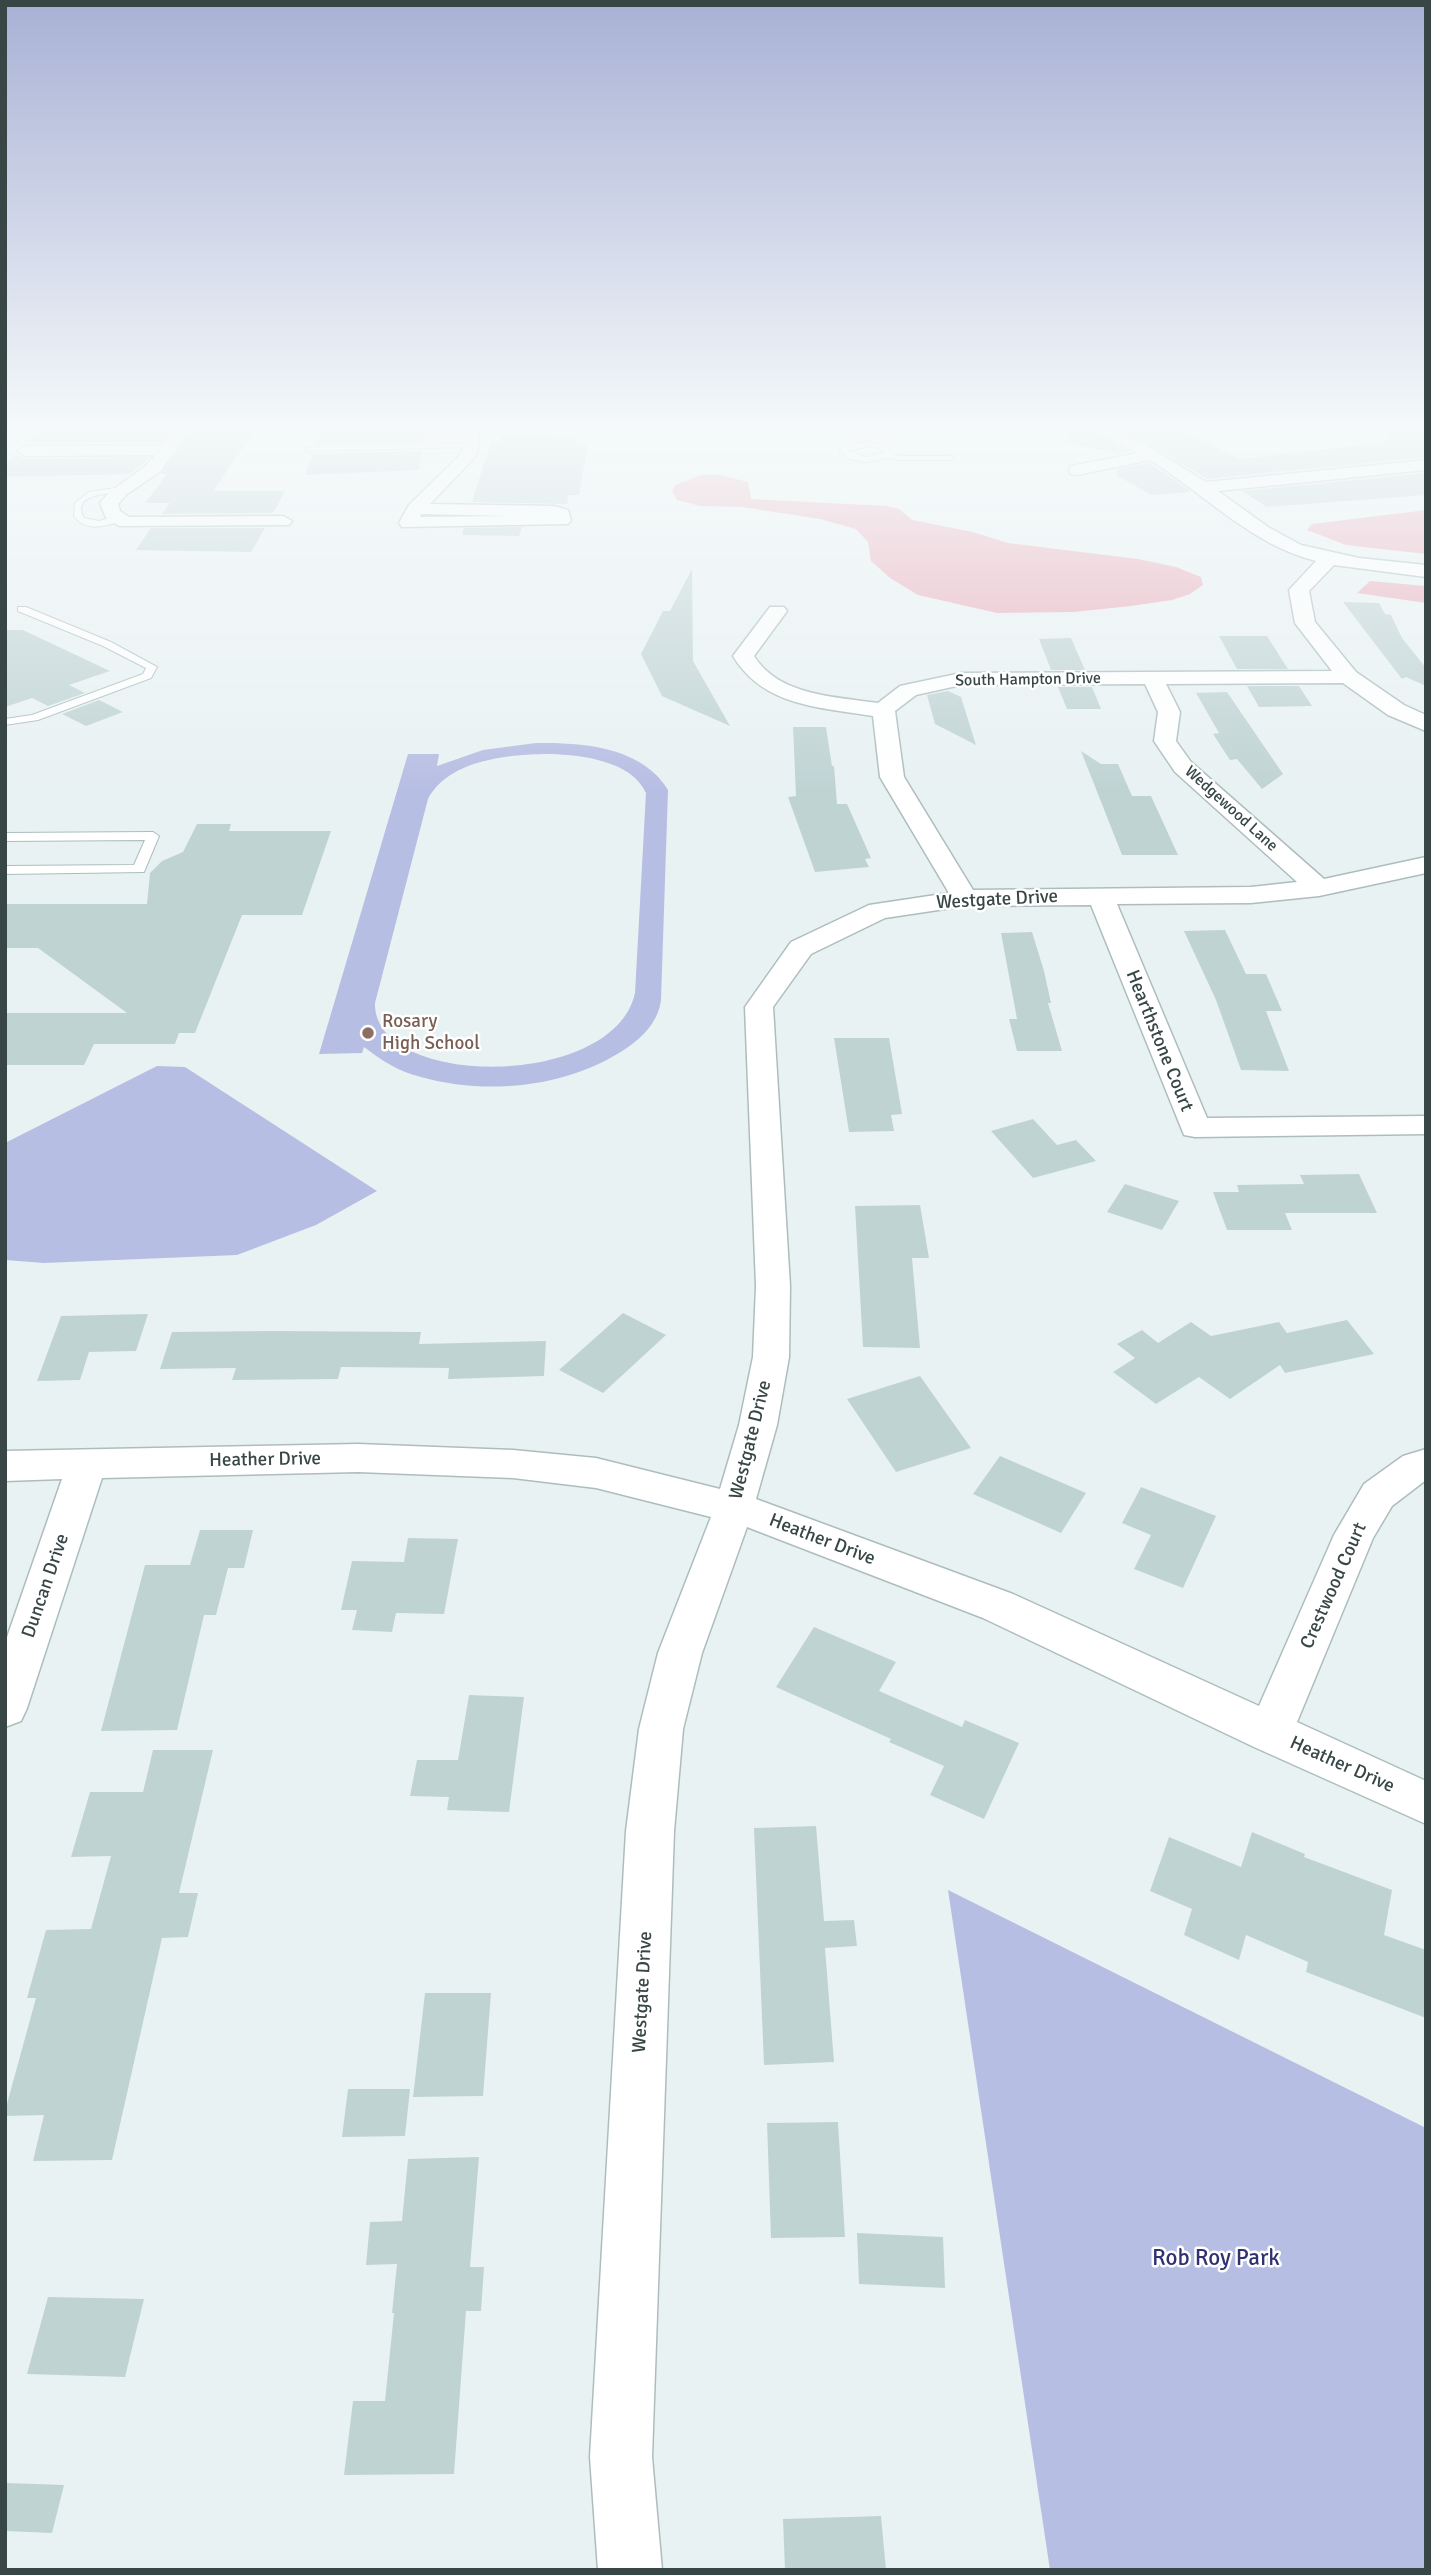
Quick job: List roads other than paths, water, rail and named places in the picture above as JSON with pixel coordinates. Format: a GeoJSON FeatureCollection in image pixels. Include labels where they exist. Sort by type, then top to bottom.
{"type":"FeatureCollection","features":[{"type":"Feature","properties":{"kind":"street"},"geometry":{"type":"LineString","coordinates":[[1298,550],[1331,558],[1426,571]]}},
{"type":"Feature","properties":{"kind":"street"},"geometry":{"type":"LineString","coordinates":[[1331,558],[1299,590],[1305,622],[1348,677],[1396,710],[1426,724]]}},
{"type":"Feature","properties":{"kind":"street"},"geometry":{"type":"LineString","coordinates":[[777,611],[743,656],[748,669],[766,684],[789,694],[884,710],[892,777],[965,898]]}},
{"type":"Feature","properties":{"kind":"street","name":"South Hampton Drive"},"geometry":{"type":"LineString","coordinates":[[884,710],[890,701],[903,692],[932,683],[961,679],[1348,677]]}},
{"type":"Feature","properties":{"kind":"street","name":"Wedgewood Lane"},"geometry":{"type":"LineString","coordinates":[[1153,679],[1169,712],[1165,741],[1183,767],[1319,888]]}},
{"type":"Feature","properties":{"kind":"street","name":"Westgate Drive"},"geometry":{"type":"LineString","coordinates":[[631,2570],[621,2457],[650,1830],[661,1729],[680,1653],[734,1508],[758,1425],[771,1357],[773,1286],[759,1007],[801,947],[878,911],[965,898],[1251,895],[1319,888],[1426,865]]}},
{"type":"Feature","properties":{"kind":"street","name":"Hearthstone Court"},"geometry":{"type":"LineString","coordinates":[[1100,895],[1195,1128],[1426,1125]]}},
{"type":"Feature","properties":{"kind":"street","name":"Heather Drive"},"geometry":{"type":"LineString","coordinates":[[5,1466],[358,1458],[513,1464],[596,1473],[668,1489],[734,1508],[998,1606],[1270,1733],[1426,1802]]}},
{"type":"Feature","properties":{"kind":"street","name":"Crestwood Court"},"geometry":{"type":"LineString","coordinates":[[1270,1733],[1354,1535],[1378,1495],[1417,1466],[1426,1463]]}},
{"type":"Feature","properties":{"kind":"street","name":"Duncan Drive"},"geometry":{"type":"LineString","coordinates":[[5,1707],[87,1464]]}},
{"type":"Feature","properties":{"kind":"lane"},"geometry":{"type":"LineString","coordinates":[[5,722],[34,718],[134,681],[147,676],[152,667],[107,644],[22,609]]}},
{"type":"Feature","properties":{"kind":"lane"},"geometry":{"type":"LineString","coordinates":[[5,837],[153,836],[139,869],[5,870]]}},
{"type":"Feature","properties":{"kind":"place","name":"Rosary High School"},"geometry":{"type":"Point","coordinates":[368,1033]}},
{"type":"Feature","properties":{"kind":"park label","name":"Rob Roy Park"},"geometry":{"type":"Point","coordinates":[1216,2259]}}]}
